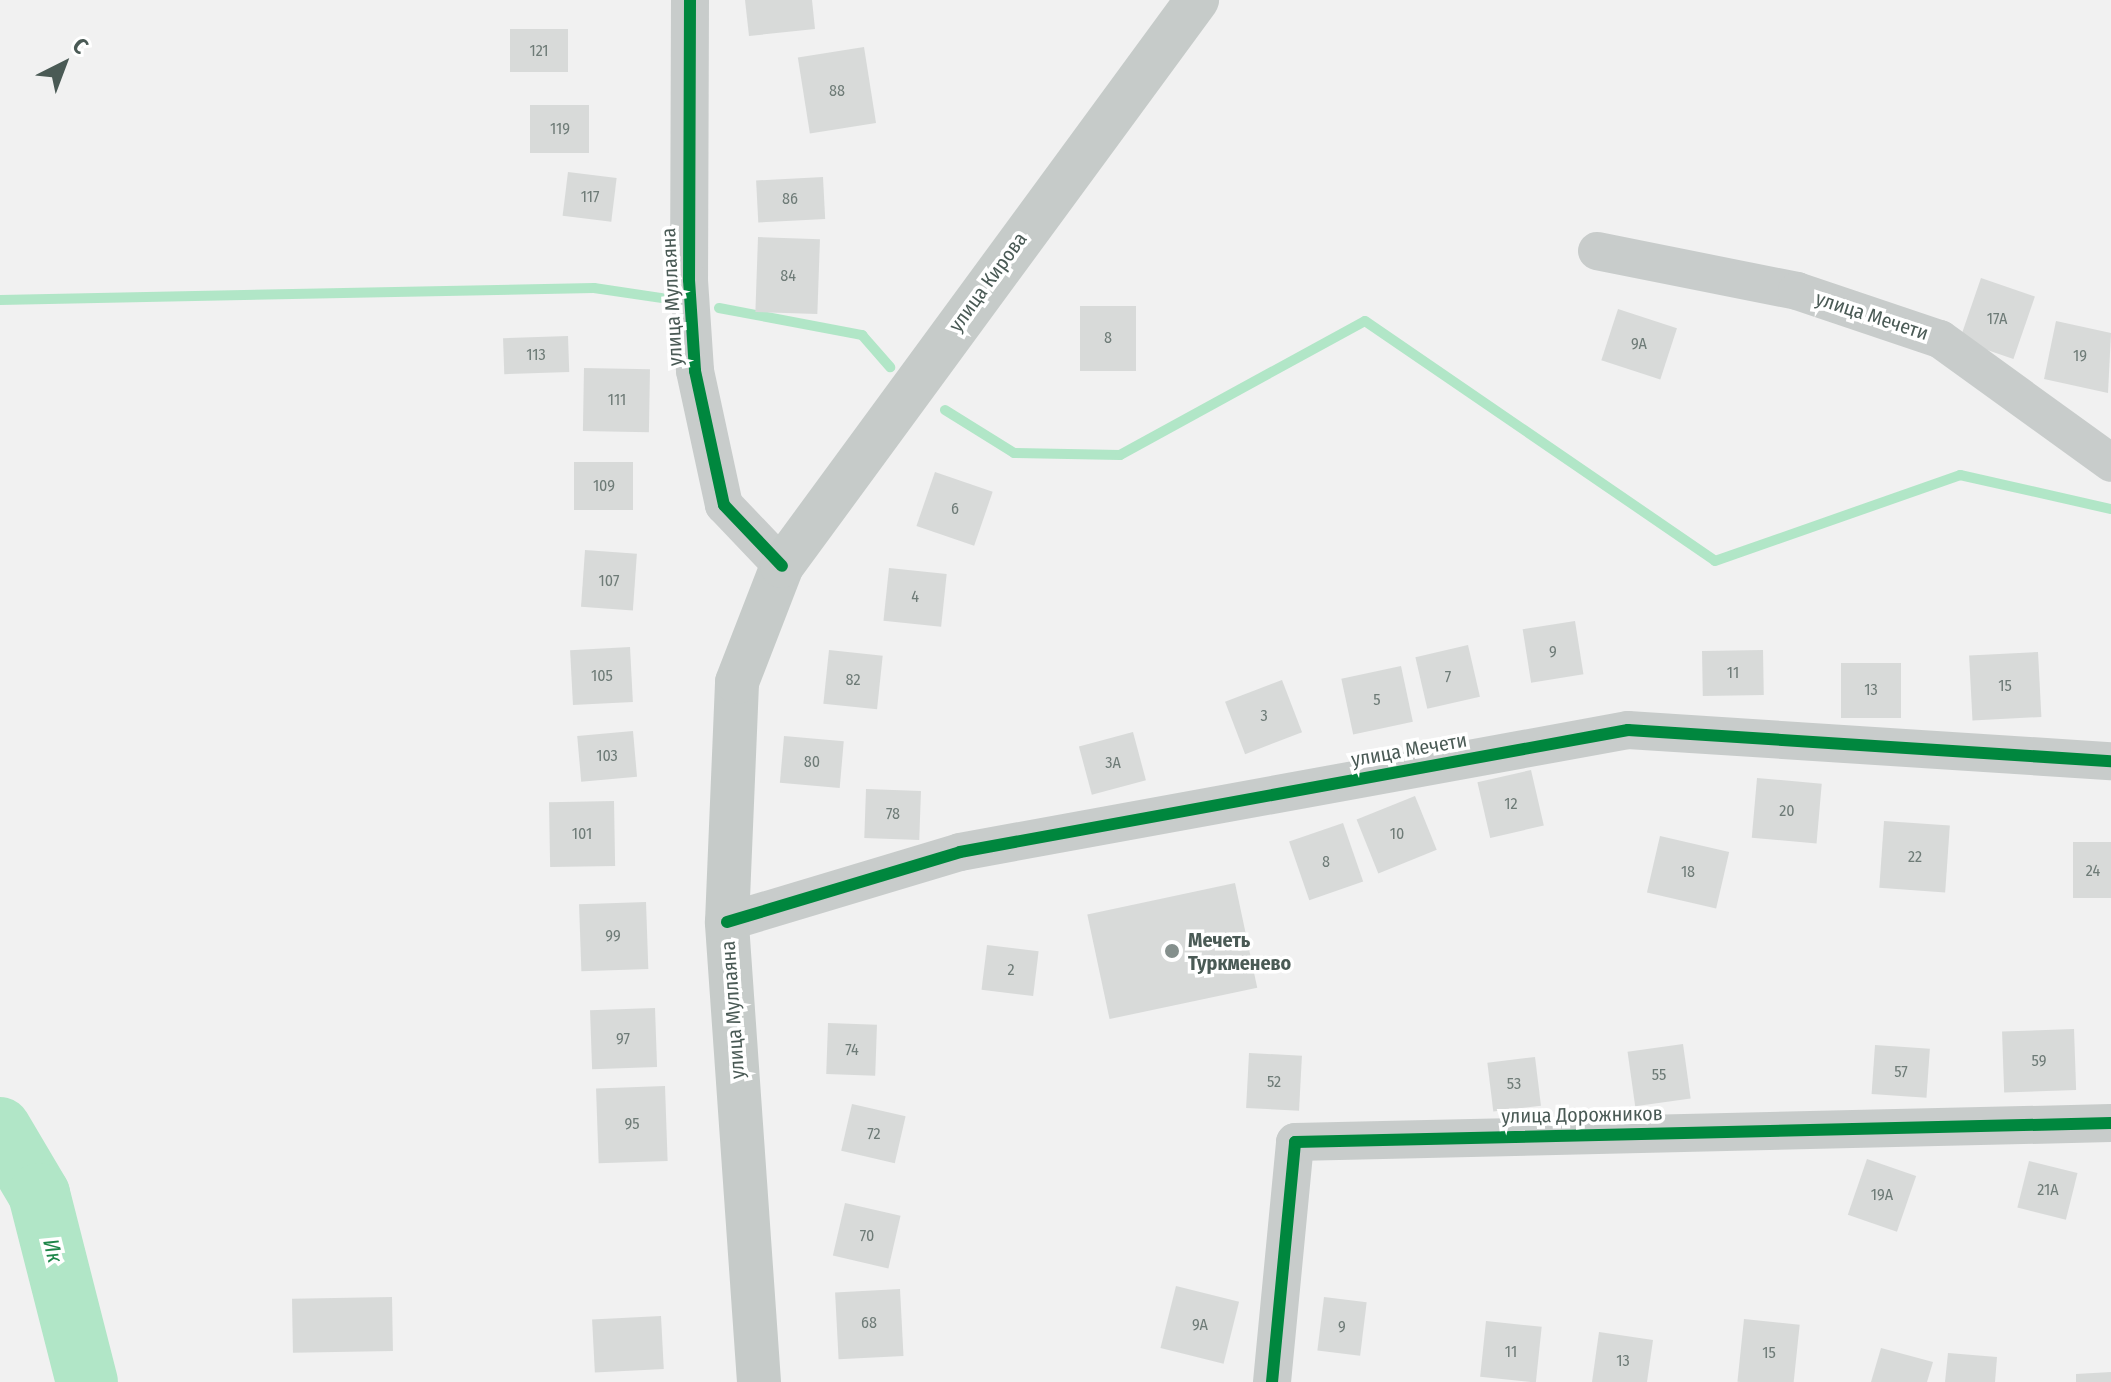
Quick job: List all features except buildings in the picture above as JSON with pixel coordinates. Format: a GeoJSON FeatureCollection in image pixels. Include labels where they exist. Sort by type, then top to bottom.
{"type":"FeatureCollection","features":[{"type":"Feature","properties":{"kind":"main road","name":"улица Кирова"},"geometry":{"type":"LineString","coordinates":[[782,566],[1197,0]]}},
{"type":"Feature","properties":{"kind":"main road","name":"улица Муллаяна"},"geometry":{"type":"LineString","coordinates":[[759,1382],[727,922],[737,682],[782,566]]}},
{"type":"Feature","properties":{"kind":"street","name":"улица Муллаяна"},"geometry":{"type":"LineString","coordinates":[[690,0],[689,280],[695,371],[724,505],[782,566]]}},
{"type":"Feature","properties":{"kind":"street","name":"улица Мечети"},"geometry":{"type":"LineString","coordinates":[[1597,251],[1797,291],[1940,339],[2111,463]]}},
{"type":"Feature","properties":{"kind":"street","name":"улица Мечети"},"geometry":{"type":"LineString","coordinates":[[727,922],[960,852],[1628,730],[2111,761]]}},
{"type":"Feature","properties":{"kind":"street","name":"улица Дорожников"},"geometry":{"type":"LineString","coordinates":[[1272,1382],[1295,1142],[2111,1123]]}},
{"type":"Feature","properties":{"kind":"waterway"},"geometry":{"type":"LineString","coordinates":[[0,300],[594,288],[662,298]]}},
{"type":"Feature","properties":{"kind":"waterway"},"geometry":{"type":"LineString","coordinates":[[719,308],[862,335],[890,367]]}},
{"type":"Feature","properties":{"kind":"waterway"},"geometry":{"type":"LineString","coordinates":[[945,410],[1014,453],[1120,455],[1365,321],[1715,561],[1960,475],[2111,509]]}},
{"type":"Feature","properties":{"kind":"waterway","name":"Ик"},"geometry":{"type":"LineString","coordinates":[[0,1128],[39,1194],[87,1382]]}},
{"type":"Feature","properties":{"kind":"cycle path"},"geometry":{"type":"LineString","coordinates":[[690,0],[689,280],[695,371],[724,505],[782,566]]}},
{"type":"Feature","properties":{"kind":"cycle path"},"geometry":{"type":"LineString","coordinates":[[727,922],[960,852],[1628,730],[2111,761]]}},
{"type":"Feature","properties":{"kind":"cycle path"},"geometry":{"type":"LineString","coordinates":[[1272,1382],[1295,1142],[2111,1123]]}},
{"type":"Feature","properties":{"kind":"place","name":"Мечеть Туркменево"},"geometry":{"type":"Point","coordinates":[1172,951]}}]}
